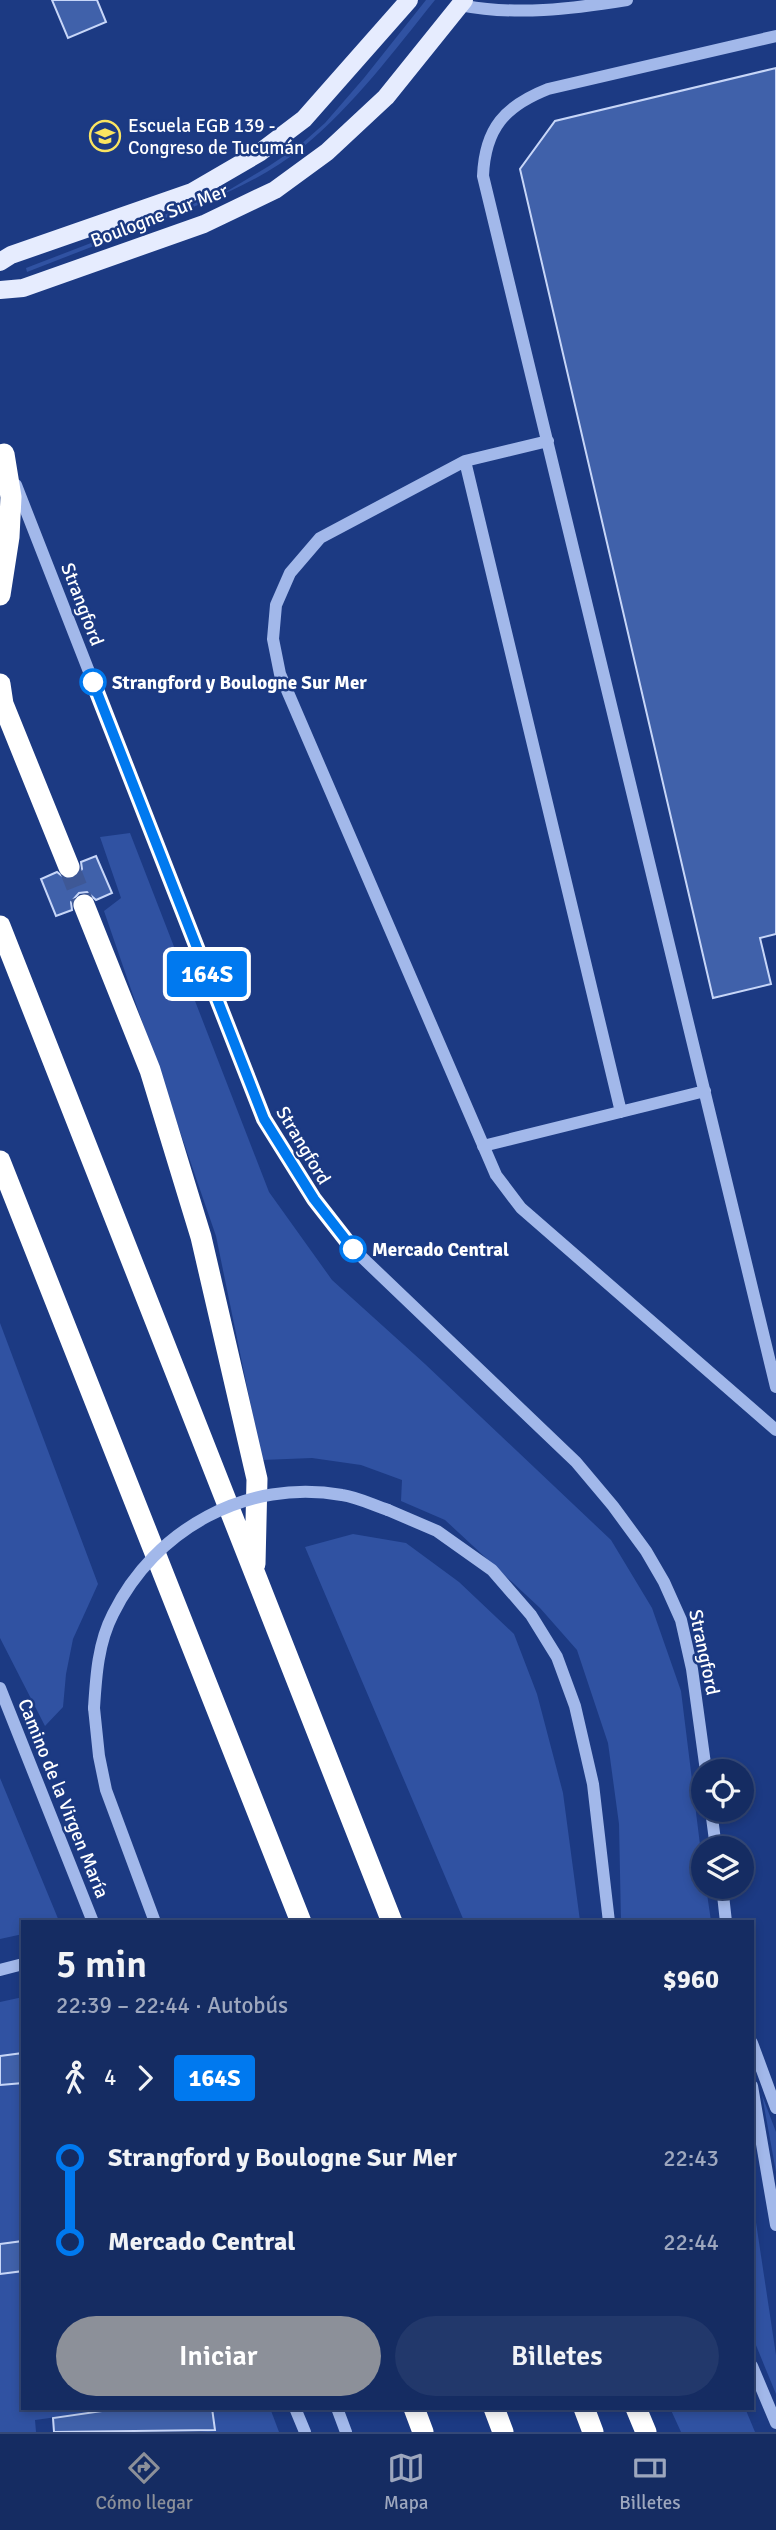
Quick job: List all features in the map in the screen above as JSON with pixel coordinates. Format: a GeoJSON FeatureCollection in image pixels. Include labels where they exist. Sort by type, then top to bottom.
{"type":"FeatureCollection","features":[{"type":"Feature","properties":{"kind":"highway"},"geometry":{"type":"LineString","coordinates":[[0,595],[9,537],[11,497],[2,449]]}},
{"type":"Feature","properties":{"kind":"highway"},"geometry":{"type":"LineString","coordinates":[[0,684],[3,704],[69,867]]}},
{"type":"Feature","properties":{"kind":"highway"},"geometry":{"type":"LineString","coordinates":[[84,905],[150,1070],[201,1237],[257,1479],[255,1574]]}},
{"type":"Feature","properties":{"kind":"highway"},"geometry":{"type":"LineString","coordinates":[[0,926],[391,1920]]}},
{"type":"Feature","properties":{"kind":"highway"},"geometry":{"type":"LineString","coordinates":[[0,1161],[300,1920]]}},
{"type":"Feature","properties":{"kind":"highway"},"geometry":{"type":"LineString","coordinates":[[285,1880],[291,1920]]}},
{"type":"Feature","properties":{"kind":"highway"},"geometry":{"type":"LineString","coordinates":[[415,2410],[423,2432]]}},
{"type":"Feature","properties":{"kind":"highway"},"geometry":{"type":"LineString","coordinates":[[495,2410],[503,2432]]}},
{"type":"Feature","properties":{"kind":"highway"},"geometry":{"type":"LineString","coordinates":[[585,2410],[593,2432]]}},
{"type":"Feature","properties":{"kind":"highway"},"geometry":{"type":"LineString","coordinates":[[637,2410],[646,2432]]}},
{"type":"Feature","properties":{"kind":"main road","name":"Boulogne Sur Mer"},"geometry":{"type":"LineString","coordinates":[[0,262],[11,255],[192,192],[259,153],[304,119],[409,0]]}},
{"type":"Feature","properties":{"kind":"main road","name":"Boulogne Sur Mer"},"geometry":{"type":"LineString","coordinates":[[0,290],[23,288],[204,224],[275,190],[327,152],[386,97],[462,3]]}},
{"type":"Feature","properties":{"kind":"street"},"geometry":{"type":"LineString","coordinates":[[462,3],[491,11],[528,12],[627,0]]}},
{"type":"Feature","properties":{"kind":"street"},"geometry":{"type":"LineString","coordinates":[[776,36],[548,89],[527,97],[509,110],[495,128],[484,152],[483,176],[776,1387]]}},
{"type":"Feature","properties":{"kind":"street"},"geometry":{"type":"LineString","coordinates":[[548,440],[465,461],[320,537],[290,573],[276,605],[273,639],[280,674],[496,1175],[522,1208],[776,1430]]}},
{"type":"Feature","properties":{"kind":"street","name":"Strangford"},"geometry":{"type":"LineString","coordinates":[[2,449],[264,1119],[314,1199],[346,1242],[576,1462],[646,1551],[664,1581],[681,1620],[692,1669],[704,1759]]}},
{"type":"Feature","properties":{"kind":"street"},"geometry":{"type":"LineString","coordinates":[[465,461],[621,1112]]}},
{"type":"Feature","properties":{"kind":"street"},"geometry":{"type":"LineString","coordinates":[[484,1146],[705,1091]]}},
{"type":"Feature","properties":{"kind":"street"},"geometry":{"type":"LineString","coordinates":[[154,1920],[106,1790],[99,1756],[94,1708],[97,1661],[111,1616],[135,1575],[168,1541],[206,1515],[250,1498],[297,1491],[343,1495],[437,1531],[492,1570],[531,1615],[557,1657],[575,1706],[593,1784],[609,1920]]}},
{"type":"Feature","properties":{"kind":"street","name":"Camino de la Virgen María"},"geometry":{"type":"LineString","coordinates":[[0,1688],[92,1920]]}},
{"type":"Feature","properties":{"kind":"street"},"geometry":{"type":"LineString","coordinates":[[723,1899],[726,1920]]}},
{"type":"Feature","properties":{"kind":"street"},"geometry":{"type":"LineString","coordinates":[[0,1970],[21,1965]]}},
{"type":"Feature","properties":{"kind":"street"},"geometry":{"type":"LineString","coordinates":[[754,2048],[776,2108]]}},
{"type":"Feature","properties":{"kind":"street"},"geometry":{"type":"LineString","coordinates":[[754,2098],[776,2225]]}},
{"type":"Feature","properties":{"kind":"street"},"geometry":{"type":"LineString","coordinates":[[754,2371],[776,2423]]}},
{"type":"Feature","properties":{"kind":"street"},"geometry":{"type":"LineString","coordinates":[[296,2410],[305,2432]]}},
{"type":"Feature","properties":{"kind":"street"},"geometry":{"type":"LineString","coordinates":[[338,2410],[346,2432]]}},
{"type":"Feature","properties":{"kind":"shaded area"},"geometry":{"type":"Polygon","coordinates":[[[426,0],[435,0],[373,77],[322,131],[269,171],[214,198],[27,272],[26,268],[229,190],[299,146],[325,123],[426,0]]]}},
{"type":"Feature","properties":{"kind":"shaded area"},"geometry":{"type":"Polygon","coordinates":[[[130,833],[269,1192],[332,1280],[611,1540],[652,1608],[681,1691],[691,1772],[691,1822],[697,1822],[699,1836],[691,1836],[691,1899],[708,1899],[711,1920],[621,1920],[619,1824],[608,1743],[577,1650],[540,1608],[445,1520],[401,1501],[402,1480],[361,1465],[312,1458],[262,1460],[216,1236],[104,911],[121,898],[100,837],[130,833]]]}},
{"type":"Feature","properties":{"kind":"shaded area"},"geometry":{"type":"Polygon","coordinates":[[[0,1323],[98,1584],[73,1639],[63,1707],[45,1726],[0,1638],[0,1323]]]}},
{"type":"Feature","properties":{"kind":"shaded area"},"geometry":{"type":"Polygon","coordinates":[[[353,1534],[406,1543],[459,1582],[514,1634],[537,1694],[563,1793],[580,1920],[464,1920],[305,1547],[353,1534]]]}},
{"type":"Feature","properties":{"kind":"shaded area"},"geometry":{"type":"Polygon","coordinates":[[[0,1778],[59,1920],[21,1920],[21,1934],[0,1939],[0,1778]]]}},
{"type":"Feature","properties":{"kind":"shaded area"},"geometry":{"type":"Polygon","coordinates":[[[21,1997],[21,2053],[0,2056],[0,2002],[21,1997]]]}},
{"type":"Feature","properties":{"kind":"shaded area"},"geometry":{"type":"Polygon","coordinates":[[[21,2083],[21,2241],[0,2244],[0,2085],[21,2083]]]}},
{"type":"Feature","properties":{"kind":"shaded area"},"geometry":{"type":"Polygon","coordinates":[[[762,2095],[776,2132],[776,2172],[762,2095]]]}},
{"type":"Feature","properties":{"kind":"shaded area"},"geometry":{"type":"Polygon","coordinates":[[[754,2209],[776,2355],[776,2394],[754,2340],[754,2209]]]}},
{"type":"Feature","properties":{"kind":"shaded area"},"geometry":{"type":"Polygon","coordinates":[[[21,2271],[21,2410],[108,2410],[35,2420],[36,2432],[0,2432],[0,2274],[21,2271]]]}},
{"type":"Feature","properties":{"kind":"shaded area"},"geometry":{"type":"Polygon","coordinates":[[[212,2410],[271,2410],[279,2432],[200,2432],[215,2430],[212,2410]]]}},
{"type":"Feature","properties":{"kind":"shaded area"},"geometry":{"type":"Polygon","coordinates":[[[671,2410],[746,2410],[755,2432],[681,2432],[671,2410]]]}},
{"type":"Feature","properties":{"kind":"building"},"geometry":{"type":"Polygon","coordinates":[[[52,0],[97,0],[106,22],[68,38],[52,0]]]}},
{"type":"Feature","properties":{"kind":"building"},"geometry":{"type":"Polygon","coordinates":[[[776,68],[776,934],[760,938],[771,984],[713,998],[520,169],[555,121],[776,68]]]}},
{"type":"Feature","properties":{"kind":"building"},"geometry":{"type":"Polygon","coordinates":[[[96,856],[112,893],[96,900],[87,892],[79,893],[71,902],[72,910],[56,916],[41,879],[57,872],[67,880],[75,879],[82,869],[81,862],[96,856]]]}},
{"type":"Feature","properties":{"kind":"building"},"geometry":{"type":"Polygon","coordinates":[[[21,2053],[21,2083],[0,2085],[0,2056],[21,2053]]]}},
{"type":"Feature","properties":{"kind":"building"},"geometry":{"type":"Polygon","coordinates":[[[21,2241],[21,2271],[0,2274],[0,2244],[21,2241]]]}},
{"type":"Feature","properties":{"kind":"building"},"geometry":{"type":"Polygon","coordinates":[[[109,2410],[212,2410],[215,2430],[54,2432],[53,2418],[109,2410]]]}},
{"type":"Feature","properties":{"kind":"tunnel"},"geometry":{"type":"LineString","coordinates":[[69,867],[84,905]]}},
{"type":"Feature","properties":{"kind":"bus line","name":"164S"},"geometry":{"type":"LineString","coordinates":[[93,682],[264,1119],[314,1199],[353,1249]]}},
{"type":"Feature","properties":{"kind":"place","name":"Escuela EGB 139 - Congreso de Tucumán"},"geometry":{"type":"Point","coordinates":[105,136]}},
{"type":"Feature","properties":{"kind":"place","name":"Strangford y Boulogne Sur Mer"},"geometry":{"type":"Point","coordinates":[93,682]}},
{"type":"Feature","properties":{"kind":"place","name":"Mercado Central"},"geometry":{"type":"Point","coordinates":[353,1249]}}]}
